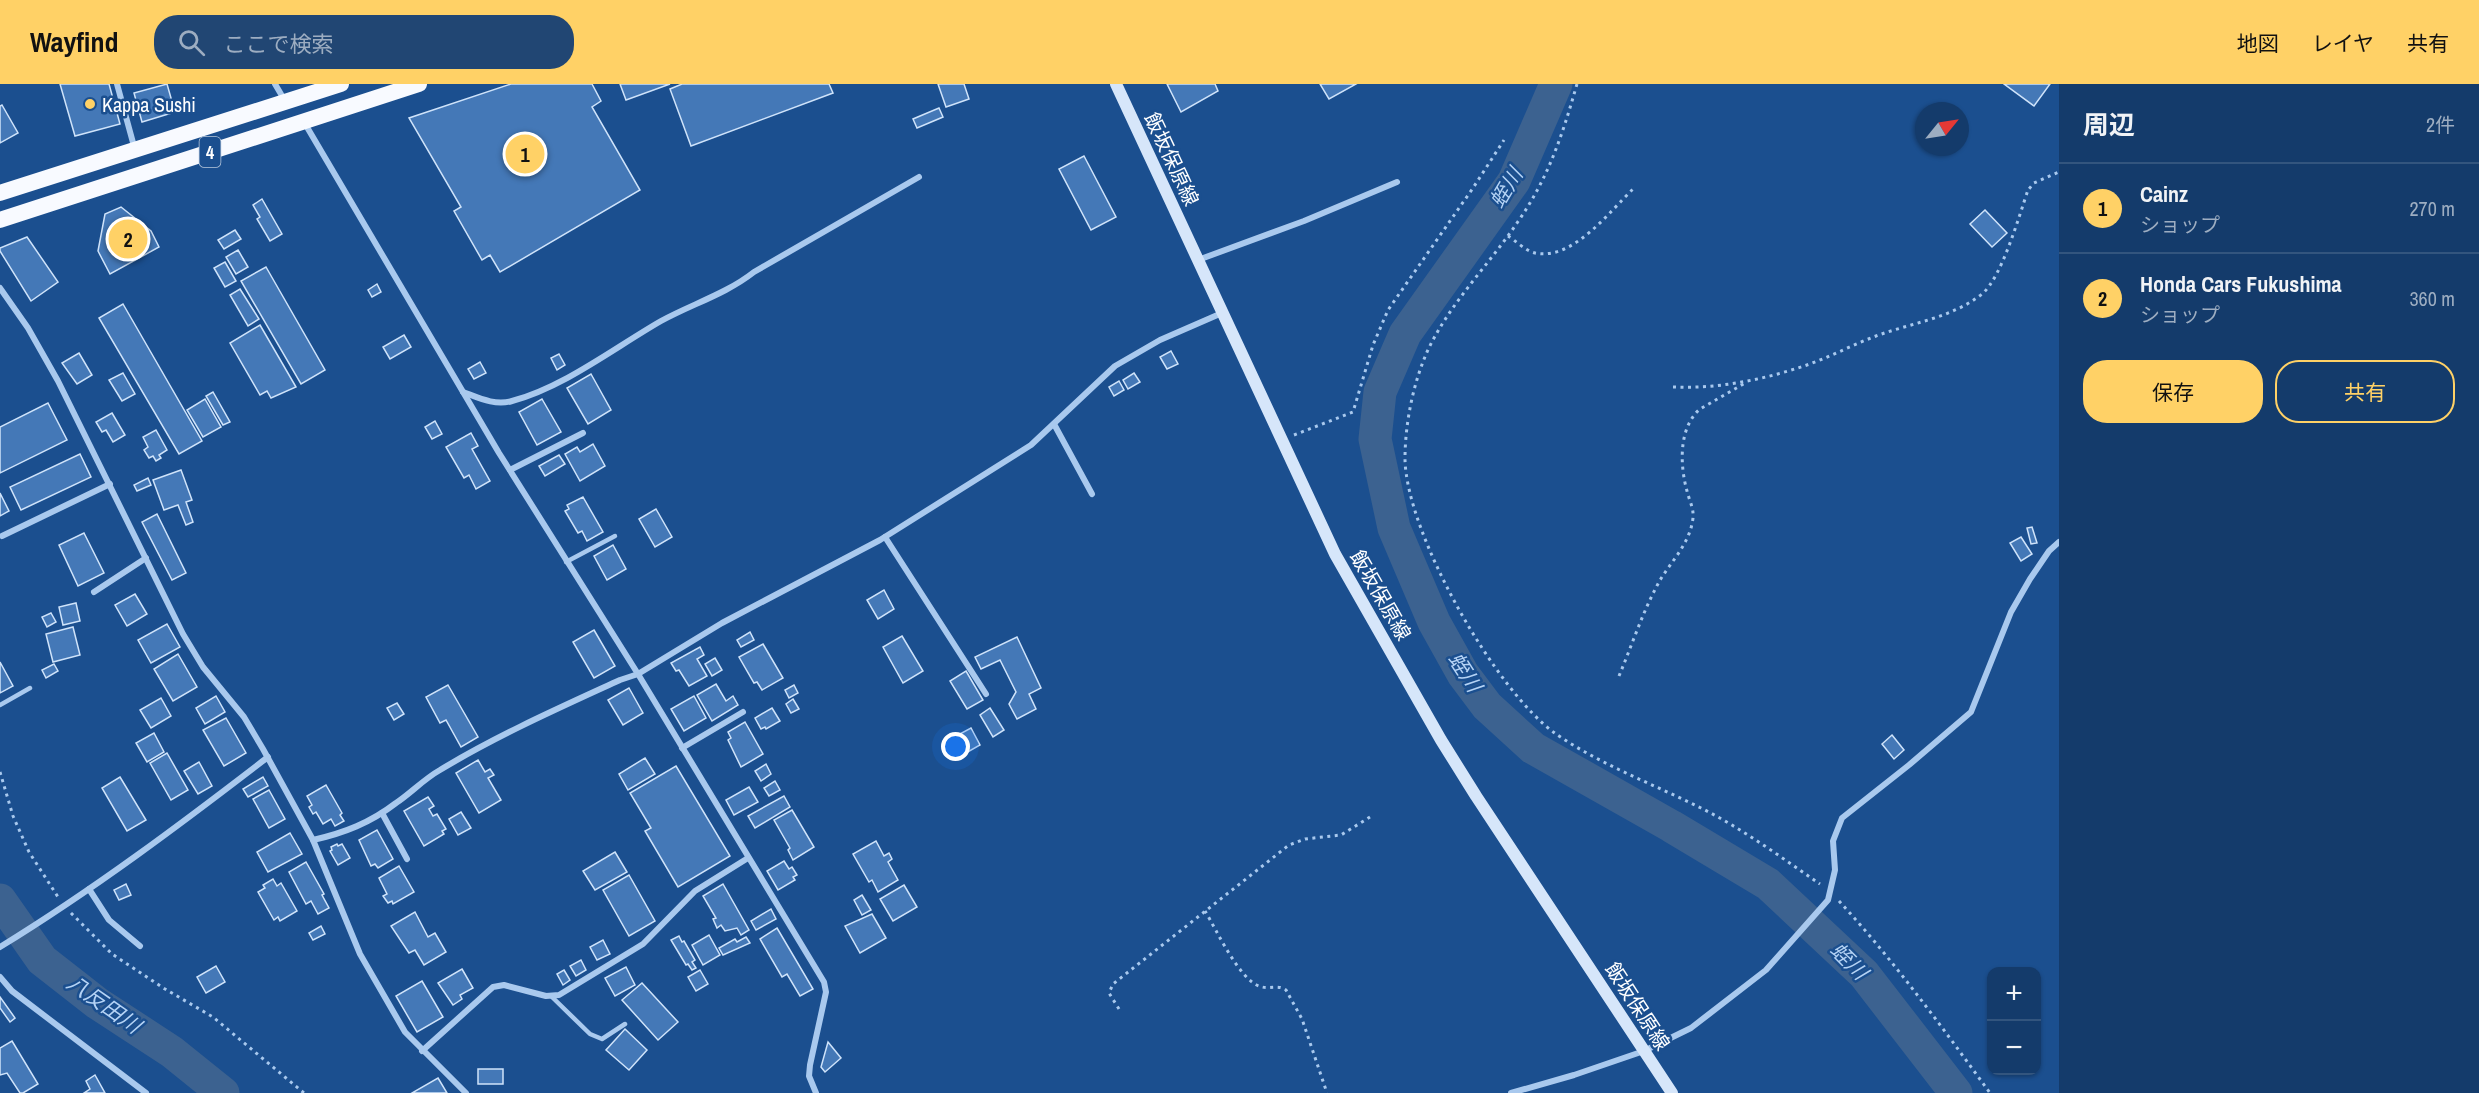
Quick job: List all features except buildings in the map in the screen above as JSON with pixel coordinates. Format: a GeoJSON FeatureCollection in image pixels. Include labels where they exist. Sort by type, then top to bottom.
{"type":"FeatureCollection","features":[{"type":"Feature","properties":{"kind":"highway","name":"4"},"geometry":{"type":"LineString","coordinates":[[0,193],[341,84]]}},
{"type":"Feature","properties":{"kind":"highway","name":"4"},"geometry":{"type":"LineString","coordinates":[[0,220],[419,84]]}},
{"type":"Feature","properties":{"kind":"main road","name":"飯坂保原線"},"geometry":{"type":"LineString","coordinates":[[1116,84],[1335,554],[1442,740],[1672,1093]]}},
{"type":"Feature","properties":{"kind":"street"},"geometry":{"type":"LineString","coordinates":[[117,84],[135,150]]}},
{"type":"Feature","properties":{"kind":"street"},"geometry":{"type":"LineString","coordinates":[[275,84],[286,102]]}},
{"type":"Feature","properties":{"kind":"street"},"geometry":{"type":"LineString","coordinates":[[303,121],[510,470],[638,674],[824,982],[826,992],[809,1076],[816,1093]]}},
{"type":"Feature","properties":{"kind":"street"},"geometry":{"type":"LineString","coordinates":[[463,392],[497,404],[511,402],[554,383],[695,303],[738,285],[754,272],[919,177]]}},
{"type":"Feature","properties":{"kind":"street"},"geometry":{"type":"LineString","coordinates":[[1197,260],[1304,221],[1397,182]]}},
{"type":"Feature","properties":{"kind":"street"},"geometry":{"type":"LineString","coordinates":[[0,288],[28,328],[110,483],[183,634],[203,667],[244,717],[268,757],[313,840],[360,954],[405,1032],[466,1093]]}},
{"type":"Feature","properties":{"kind":"street"},"geometry":{"type":"LineString","coordinates":[[313,840],[343,833],[365,824],[436,772],[474,750],[610,684],[638,674],[722,623],[885,537],[1030,445],[1115,366],[1161,340],[1222,313]]}},
{"type":"Feature","properties":{"kind":"street"},"geometry":{"type":"LineString","coordinates":[[1054,424],[1092,494]]}},
{"type":"Feature","properties":{"kind":"street"},"geometry":{"type":"LineString","coordinates":[[510,470],[583,433]]}},
{"type":"Feature","properties":{"kind":"street"},"geometry":{"type":"LineString","coordinates":[[2,536],[110,483]]}},
{"type":"Feature","properties":{"kind":"street"},"geometry":{"type":"LineString","coordinates":[[885,537],[986,694]]}},
{"type":"Feature","properties":{"kind":"street"},"geometry":{"type":"LineString","coordinates":[[1511,1093],[1574,1075],[1644,1051],[1691,1028],[1766,970],[1828,900],[1835,870],[1833,841],[1842,818],[1971,712],[2011,612],[2049,551],[2059,542]]}},
{"type":"Feature","properties":{"kind":"street"},"geometry":{"type":"LineString","coordinates":[[94,592],[146,558]]}},
{"type":"Feature","properties":{"kind":"street"},"geometry":{"type":"LineString","coordinates":[[682,748],[743,712]]}},
{"type":"Feature","properties":{"kind":"street"},"geometry":{"type":"LineString","coordinates":[[0,947],[55,914],[185,821],[268,757]]}},
{"type":"Feature","properties":{"kind":"street"},"geometry":{"type":"LineString","coordinates":[[382,813],[407,859]]}},
{"type":"Feature","properties":{"kind":"street"},"geometry":{"type":"LineString","coordinates":[[422,1051],[493,987],[504,985],[551,996],[559,995],[643,944],[695,891],[748,858]]}},
{"type":"Feature","properties":{"kind":"street"},"geometry":{"type":"LineString","coordinates":[[89,889],[109,920],[140,946]]}},
{"type":"Feature","properties":{"kind":"street"},"geometry":{"type":"LineString","coordinates":[[0,978],[12,991],[146,1093]]}},
{"type":"Feature","properties":{"kind":"lane"},"geometry":{"type":"LineString","coordinates":[[566,562],[615,536]]}},
{"type":"Feature","properties":{"kind":"lane"},"geometry":{"type":"LineString","coordinates":[[0,705],[30,688]]}},
{"type":"Feature","properties":{"kind":"lane"},"geometry":{"type":"LineString","coordinates":[[551,996],[590,1034],[602,1039],[624,1024]]}},
{"type":"Feature","properties":{"kind":"path"},"geometry":{"type":"LineString","coordinates":[[1577,84],[1557,152],[1548,171],[1508,236],[1455,305],[1428,350],[1416,387],[1410,414],[1405,460],[1413,509],[1435,563],[1493,666],[1519,702],[1554,733],[1593,758],[1704,809],[1743,832],[1831,892],[1921,997],[1990,1093]]}},
{"type":"Feature","properties":{"kind":"path"},"geometry":{"type":"LineString","coordinates":[[1281,440],[1353,412],[1373,345],[1388,310],[1504,140]]}},
{"type":"Feature","properties":{"kind":"path"},"geometry":{"type":"LineString","coordinates":[[1673,387],[1697,388],[1748,381],[1804,366],[1878,335],[1940,316],[1982,294],[2000,264],[2028,190],[2034,183],[2059,172]]}},
{"type":"Feature","properties":{"kind":"path"},"geometry":{"type":"LineString","coordinates":[[1508,236],[1533,252],[1546,254],[1563,248],[1590,232],[1633,189]]}},
{"type":"Feature","properties":{"kind":"path"},"geometry":{"type":"LineString","coordinates":[[1619,675],[1659,582],[1678,554],[1690,528],[1692,508],[1686,491],[1682,452],[1689,425],[1694,414],[1700,409],[1748,381]]}},
{"type":"Feature","properties":{"kind":"path"},"geometry":{"type":"LineString","coordinates":[[1119,1009],[1109,993],[1113,984],[1289,845],[1305,839],[1341,835],[1370,817]]}},
{"type":"Feature","properties":{"kind":"path"},"geometry":{"type":"LineString","coordinates":[[1204,911],[1246,977],[1259,986],[1283,987],[1286,990],[1302,1019],[1328,1093]]}},
{"type":"Feature","properties":{"kind":"waterway","name":"蛭川"},"geometry":{"type":"LineString","coordinates":[[1556,84],[1514,181],[1405,334],[1380,392],[1375,439],[1394,528],[1434,622],[1463,674],[1487,706],[1533,748],[1768,884],[1864,974],[1956,1093]]}},
{"type":"Feature","properties":{"kind":"waterway","name":"八反田川"},"geometry":{"type":"LineString","coordinates":[[0,900],[42,960],[97,1003],[172,1052],[223,1093]]}},
{"type":"Feature","properties":{"kind":"place","name":"Kappa Sushi"},"geometry":{"type":"Point","coordinates":[90,104]}},
{"type":"Feature","properties":{"kind":"place","name":"Cainz"},"geometry":{"type":"Point","coordinates":[525,154]}},
{"type":"Feature","properties":{"kind":"place","name":"Honda Cars Fukushima"},"geometry":{"type":"Point","coordinates":[128,239]}}]}
